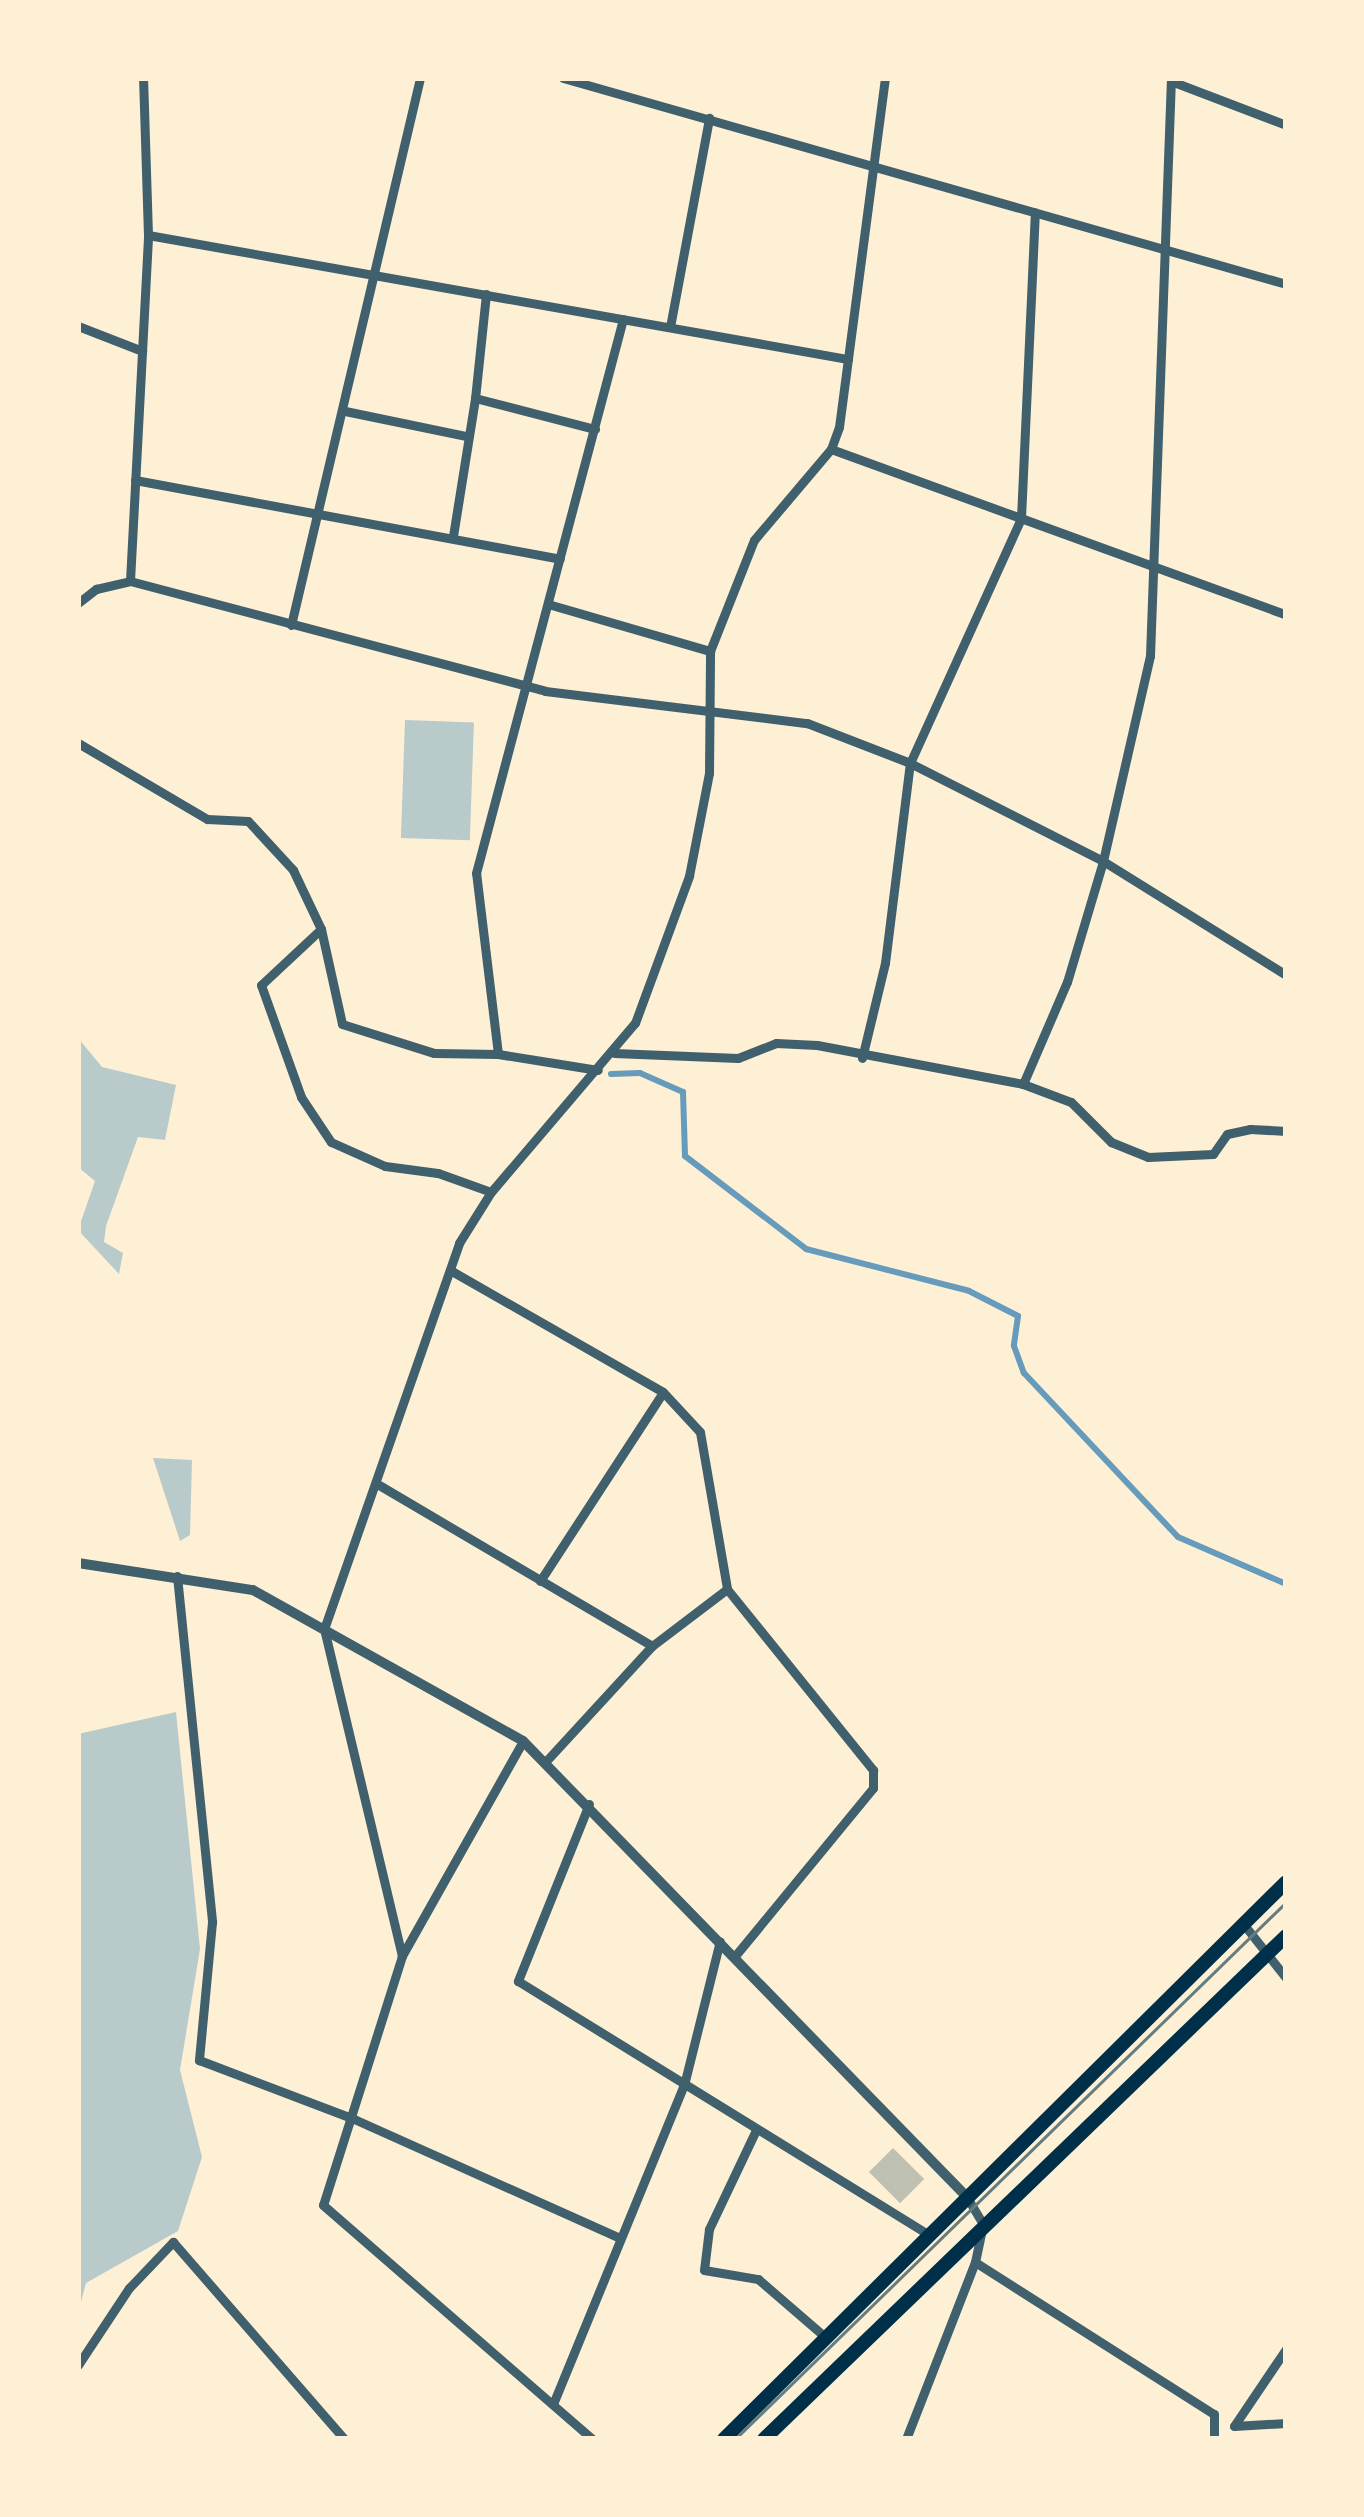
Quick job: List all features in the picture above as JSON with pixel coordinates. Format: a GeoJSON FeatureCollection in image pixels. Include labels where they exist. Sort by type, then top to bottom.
{"type":"FeatureCollection","features":[{"type":"Feature","properties":{"kind":"main road"},"geometry":{"type":"LineString","coordinates":[[724,2439],[927,2234],[1283,1892]]}},
{"type":"Feature","properties":{"kind":"main road"},"geometry":{"type":"LineString","coordinates":[[764,2439],[1286,1936]]}},
{"type":"Feature","properties":{"kind":"street"},"geometry":{"type":"LineString","coordinates":[[130,581],[148,235],[143,78]]}},
{"type":"Feature","properties":{"kind":"street"},"geometry":{"type":"LineString","coordinates":[[291,625],[420,78]]}},
{"type":"Feature","properties":{"kind":"street"},"geometry":{"type":"LineString","coordinates":[[563,78],[1286,284]]}},
{"type":"Feature","properties":{"kind":"street"},"geometry":{"type":"LineString","coordinates":[[402,1956],[324,1629],[379,1485],[450,1270],[491,1192],[614,1053],[634,1023],[689,876],[709,772],[710,651],[754,540],[831,449],[848,359],[885,78]]}},
{"type":"Feature","properties":{"kind":"street"},"geometry":{"type":"LineString","coordinates":[[1023,1084],[1067,982],[1103,861],[1150,656],[1171,80],[1286,125]]}},
{"type":"Feature","properties":{"kind":"street"},"geometry":{"type":"LineString","coordinates":[[670,327],[709,118]]}},
{"type":"Feature","properties":{"kind":"street"},"geometry":{"type":"LineString","coordinates":[[862,1058],[885,963],[910,763],[1021,518],[1035,212]]}},
{"type":"Feature","properties":{"kind":"street"},"geometry":{"type":"LineString","coordinates":[[148,235],[848,359]]}},
{"type":"Feature","properties":{"kind":"street"},"geometry":{"type":"LineString","coordinates":[[453,536],[486,294]]}},
{"type":"Feature","properties":{"kind":"street"},"geometry":{"type":"LineString","coordinates":[[498,1054],[476,873],[623,320]]}},
{"type":"Feature","properties":{"kind":"street"},"geometry":{"type":"LineString","coordinates":[[78,326],[142,352]]}},
{"type":"Feature","properties":{"kind":"street"},"geometry":{"type":"LineString","coordinates":[[475,398],[596,429]]}},
{"type":"Feature","properties":{"kind":"street"},"geometry":{"type":"LineString","coordinates":[[345,411],[466,436]]}},
{"type":"Feature","properties":{"kind":"street"},"geometry":{"type":"LineString","coordinates":[[831,449],[1286,615]]}},
{"type":"Feature","properties":{"kind":"street"},"geometry":{"type":"LineString","coordinates":[[135,480],[321,509],[560,559]]}},
{"type":"Feature","properties":{"kind":"street"},"geometry":{"type":"LineString","coordinates":[[78,603],[96,589],[130,581],[528,686],[807,723],[910,763],[1103,861],[1286,975]]}},
{"type":"Feature","properties":{"kind":"street"},"geometry":{"type":"LineString","coordinates":[[548,604],[710,651]]}},
{"type":"Feature","properties":{"kind":"street"},"geometry":{"type":"LineString","coordinates":[[78,743],[207,819],[248,820],[293,870],[321,928],[342,1024],[434,1053],[498,1054],[598,1070]]}},
{"type":"Feature","properties":{"kind":"street"},"geometry":{"type":"LineString","coordinates":[[321,928],[262,986],[320,1130],[385,1166],[438,1173],[491,1192]]}},
{"type":"Feature","properties":{"kind":"street"},"geometry":{"type":"LineString","coordinates":[[614,1053],[738,1058],[776,1043],[1023,1084],[1071,1102],[1111,1142],[1148,1157],[1213,1154],[1227,1134],[1250,1129],[1286,1131]]}},
{"type":"Feature","properties":{"kind":"street"},"geometry":{"type":"LineString","coordinates":[[450,1270],[663,1392],[700,1432],[727,1589],[873,1769],[873,1788],[735,1956]]}},
{"type":"Feature","properties":{"kind":"street"},"geometry":{"type":"LineString","coordinates":[[540,1581],[663,1392]]}},
{"type":"Feature","properties":{"kind":"street"},"geometry":{"type":"LineString","coordinates":[[379,1485],[652,1646]]}},
{"type":"Feature","properties":{"kind":"street"},"geometry":{"type":"LineString","coordinates":[[78,1563],[253,1590],[523,1741],[548,1760],[966,2196],[983,2224],[975,2262],[906,2439]]}},
{"type":"Feature","properties":{"kind":"street"},"geometry":{"type":"LineString","coordinates":[[177,1576],[212,1922],[199,2060],[353,2119],[620,2238]]}},
{"type":"Feature","properties":{"kind":"street"},"geometry":{"type":"LineString","coordinates":[[548,1760],[652,1646],[727,1589]]}},
{"type":"Feature","properties":{"kind":"street"},"geometry":{"type":"LineString","coordinates":[[523,1741],[402,1956],[322,2205],[592,2439]]}},
{"type":"Feature","properties":{"kind":"street"},"geometry":{"type":"LineString","coordinates":[[589,1804],[518,1981],[927,2234]]}},
{"type":"Feature","properties":{"kind":"street"},"geometry":{"type":"LineString","coordinates":[[1245,1926],[1286,1978]]}},
{"type":"Feature","properties":{"kind":"street"},"geometry":{"type":"LineString","coordinates":[[553,2404],[684,2085],[720,1941]]}},
{"type":"Feature","properties":{"kind":"street"},"geometry":{"type":"LineString","coordinates":[[756,2130],[709,2228],[704,2270],[758,2279],[824,2336]]}},
{"type":"Feature","properties":{"kind":"street"},"geometry":{"type":"LineString","coordinates":[[78,2365],[129,2288],[173,2242],[344,2439]]}},
{"type":"Feature","properties":{"kind":"street"},"geometry":{"type":"LineString","coordinates":[[975,2262],[1214,2414],[1215,2433],[1234,2426],[1286,2422]]}},
{"type":"Feature","properties":{"kind":"street"},"geometry":{"type":"LineString","coordinates":[[1234,2426],[1286,2349]]}},
{"type":"Feature","properties":{"kind":"shaded area"},"geometry":{"type":"Polygon","coordinates":[[[405,720],[474,722],[470,840],[401,838],[405,720]]]}},
{"type":"Feature","properties":{"kind":"shaded area"},"geometry":{"type":"Polygon","coordinates":[[[78,1038],[102,1067],[176,1085],[165,1140],[138,1137],[106,1226],[104,1242],[123,1253],[119,1274],[78,1230],[95,1181],[78,1167],[78,1038]]]}},
{"type":"Feature","properties":{"kind":"shaded area"},"geometry":{"type":"Polygon","coordinates":[[[153,1458],[192,1460],[190,1535],[180,1541],[153,1458]]]}},
{"type":"Feature","properties":{"kind":"shaded area"},"geometry":{"type":"Polygon","coordinates":[[[176,1712],[200,1949],[180,2070],[202,2157],[178,2231],[86,2283],[78,2313],[78,1734],[176,1712]]]}},
{"type":"Feature","properties":{"kind":"building"},"geometry":{"type":"Polygon","coordinates":[[[893,2148],[924,2179],[900,2203],[869,2172],[893,2148]]]}},
{"type":"Feature","properties":{"kind":"waterway"},"geometry":{"type":"LineString","coordinates":[[611,1074],[640,1073],[683,1092],[685,1156],[806,1249],[969,1291],[1018,1316],[1014,1346],[1024,1373],[1178,1537],[1286,1584]]}},
{"type":"Feature","properties":{"kind":"tram line"},"geometry":{"type":"LineString","coordinates":[[735,2439],[1286,1902]]}}]}
